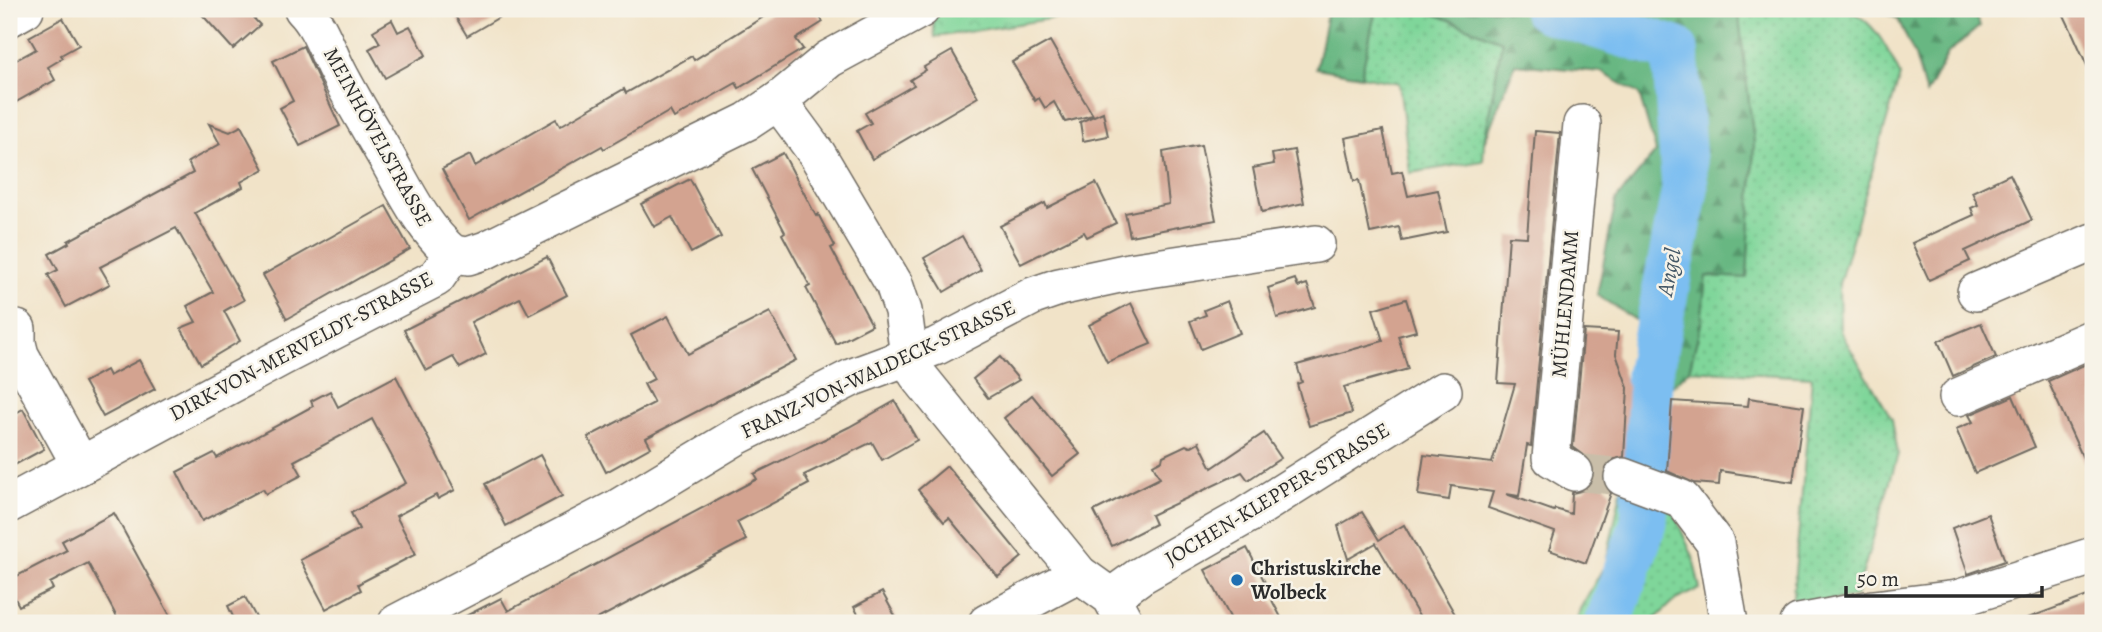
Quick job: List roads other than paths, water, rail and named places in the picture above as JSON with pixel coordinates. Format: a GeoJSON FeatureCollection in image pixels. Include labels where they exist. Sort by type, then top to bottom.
{"type":"FeatureCollection","features":[{"type":"Feature","properties":{"kind":"street"},"geometry":{"type":"LineString","coordinates":[[9,18],[25,9]]}},
{"type":"Feature","properties":{"kind":"street","name":"DIRK-VON-MERVELDT-STRASSE"},"geometry":{"type":"LineString","coordinates":[[9,504],[80,464],[436,278],[453,254],[468,256],[486,250],[748,121],[829,60],[921,9]]}},
{"type":"Feature","properties":{"kind":"street","name":"MEINHÖVELSTRASSE"},"geometry":{"type":"LineString","coordinates":[[311,11],[338,73],[421,217],[438,241],[453,254]]}},
{"type":"Feature","properties":{"kind":"street"},"geometry":{"type":"LineString","coordinates":[[778,101],[817,154],[894,284],[903,311],[909,356],[917,374],[1079,574],[1118,610]]}},
{"type":"Feature","properties":{"kind":"street","name":"MÜHLENDAMM"},"geometry":{"type":"LineString","coordinates":[[1574,472],[1551,458],[1582,124]]}},
{"type":"Feature","properties":{"kind":"street"},"geometry":{"type":"LineString","coordinates":[[1976,292],[2093,242]]}},
{"type":"Feature","properties":{"kind":"street","name":"FRANZ-VON-WALDECK-STRASSE"},"geometry":{"type":"LineString","coordinates":[[397,623],[616,509],[737,436],[853,377],[937,345],[1009,307],[1059,287],[1129,272],[1317,244]]}},
{"type":"Feature","properties":{"kind":"street"},"geometry":{"type":"LineString","coordinates":[[17,329],[20,355],[80,464]]}},
{"type":"Feature","properties":{"kind":"street"},"geometry":{"type":"LineString","coordinates":[[1958,397],[2093,338]]}},
{"type":"Feature","properties":{"kind":"street","name":"JOCHEN-KLEPPER-STRASSE"},"geometry":{"type":"LineString","coordinates":[[1118,610],[1140,576],[1247,515],[1443,391]]}},
{"type":"Feature","properties":{"kind":"street"},"geometry":{"type":"LineString","coordinates":[[1623,477],[1682,499],[1715,543],[1729,623]]}},
{"type":"Feature","properties":{"kind":"street"},"geometry":{"type":"LineString","coordinates":[[1799,623],[1874,609],[1957,599],[2093,556]]}},
{"type":"Feature","properties":{"kind":"street"},"geometry":{"type":"LineString","coordinates":[[987,623],[1079,574]]}},
{"type":"Feature","properties":{"kind":"waterway","name":"Angel"},"geometry":{"type":"LineString","coordinates":[[1546,9],[1675,50],[1685,189],[1649,376],[1644,522],[1608,623]]}},
{"type":"Feature","properties":{"kind":"tunnel"},"geometry":{"type":"LineString","coordinates":[[1574,472],[1623,477]]}},
{"type":"Feature","properties":{"kind":"place","name":"Christuskirche Wolbeck"},"geometry":{"type":"Point","coordinates":[1237,580]}}]}
